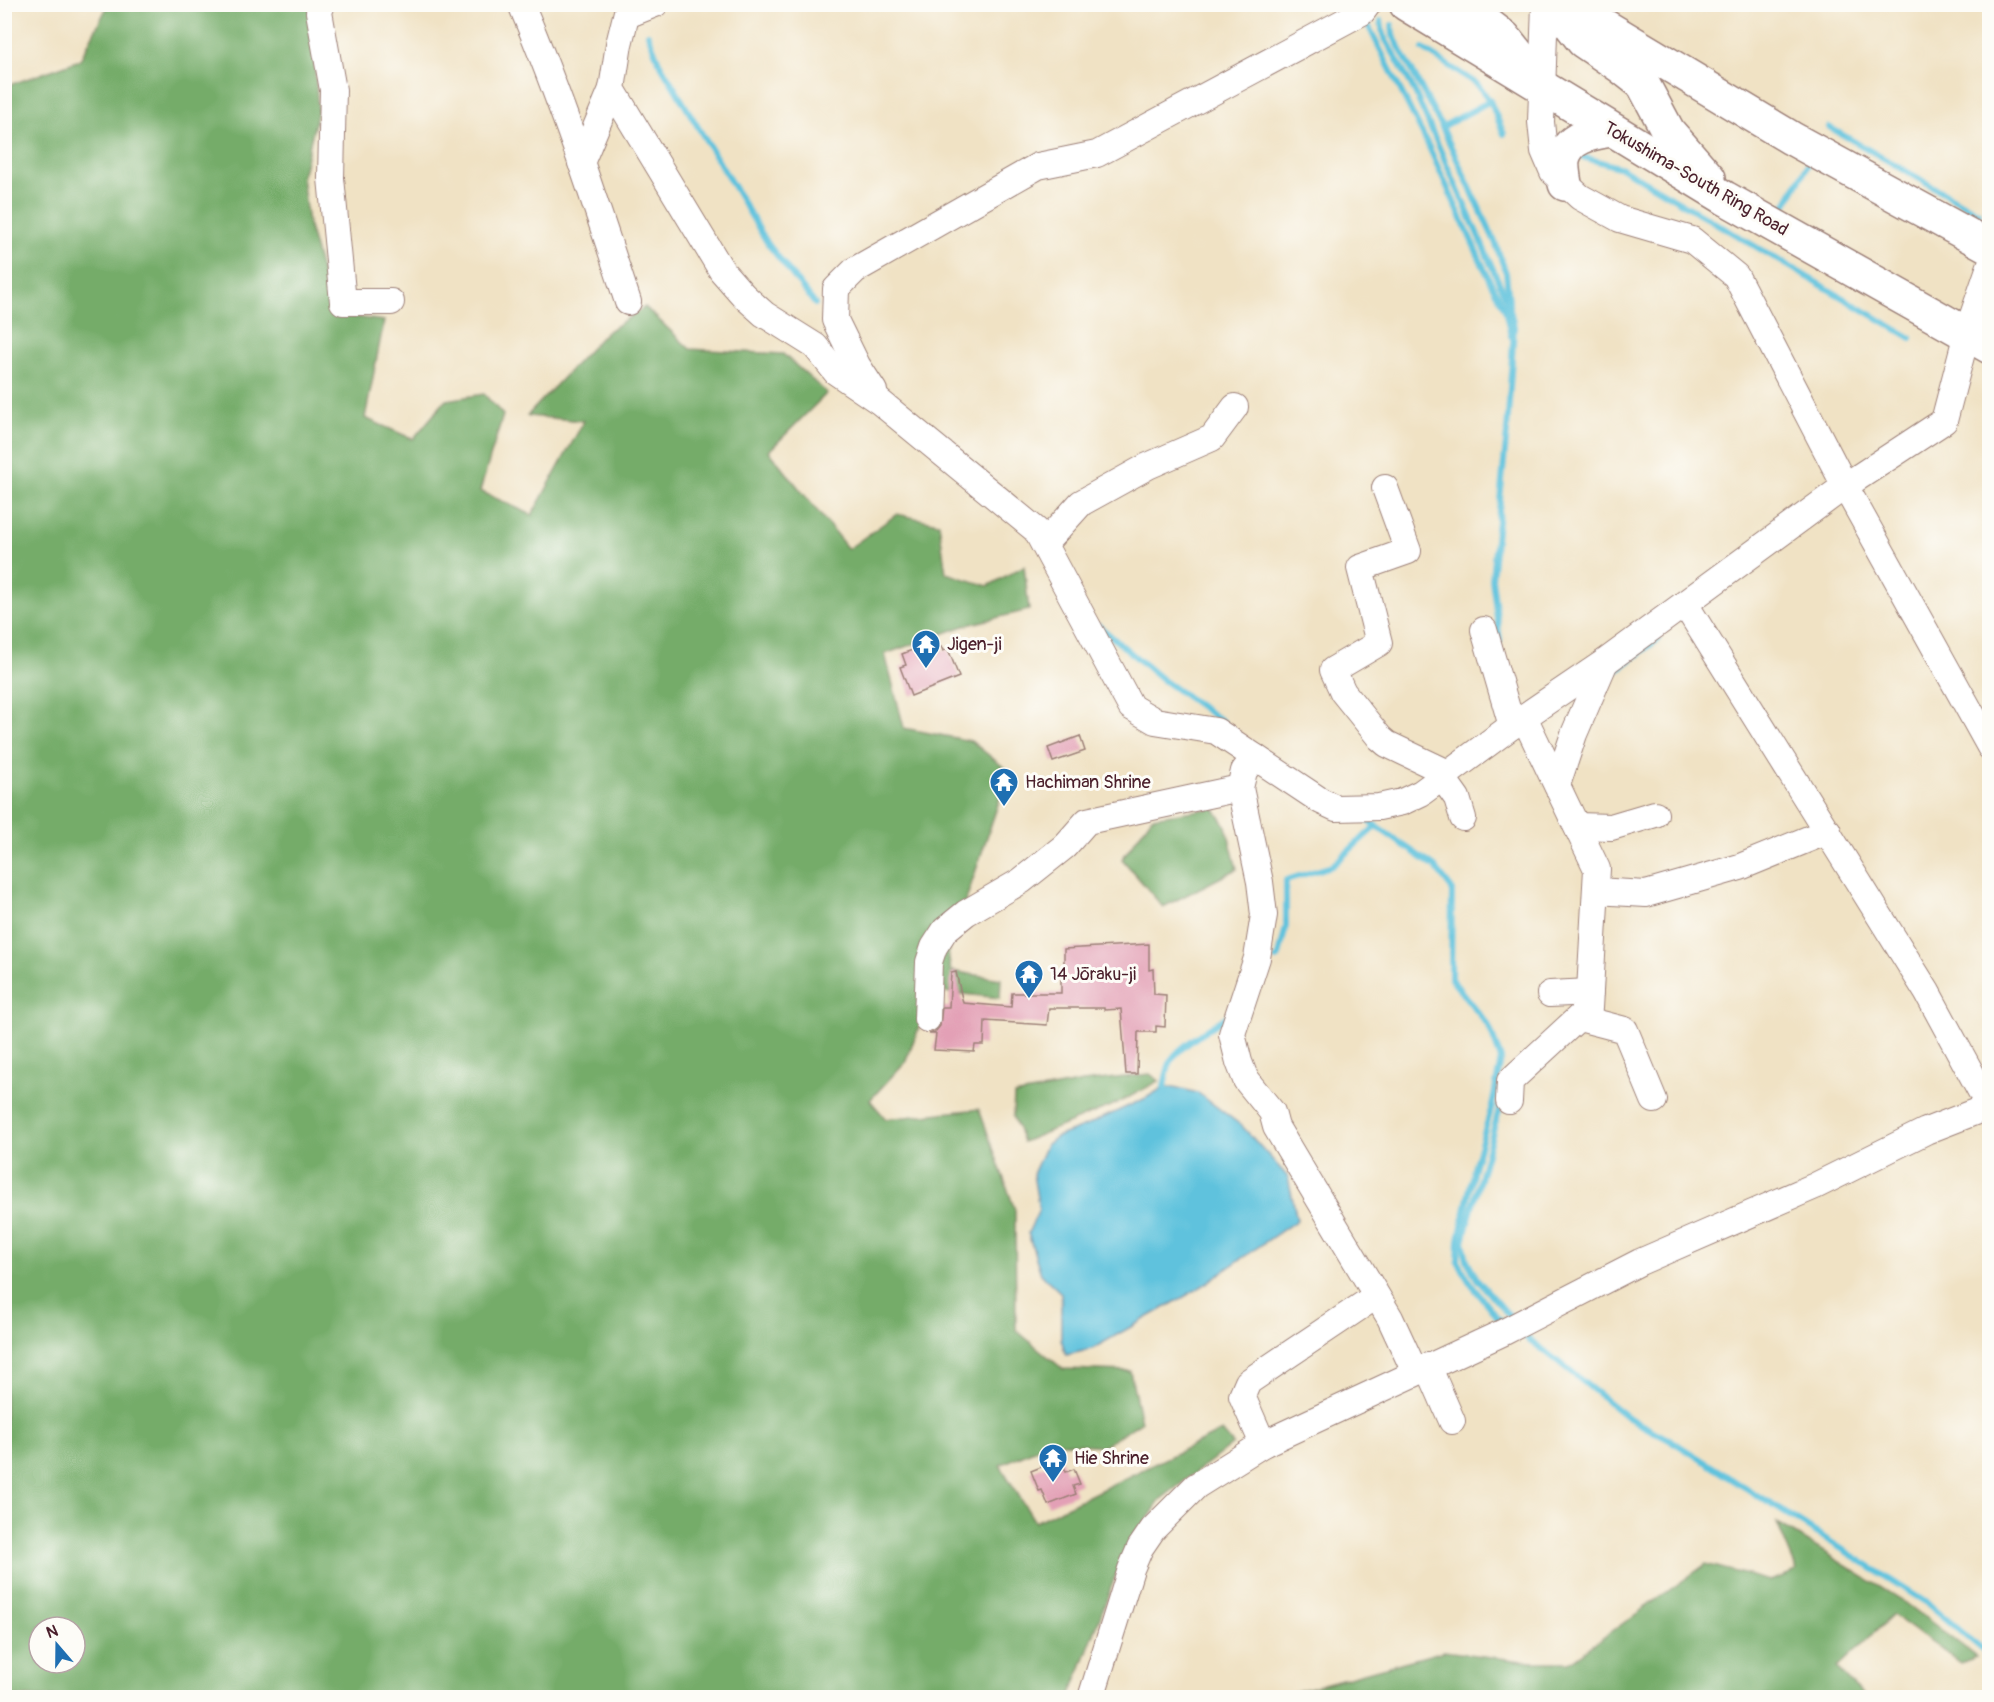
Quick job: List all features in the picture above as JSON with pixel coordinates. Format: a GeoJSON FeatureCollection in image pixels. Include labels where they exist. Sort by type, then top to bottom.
{"type":"FeatureCollection","features":[{"type":"Feature","properties":{"kind":"highway","name":"Tokushima-South Ring Road"},"geometry":{"type":"LineString","coordinates":[[1406,4],[1725,198],[1978,340]]}},
{"type":"Feature","properties":{"kind":"highway"},"geometry":{"type":"LineString","coordinates":[[1461,4],[1504,37],[1542,85]]}},
{"type":"Feature","properties":{"kind":"highway"},"geometry":{"type":"LineString","coordinates":[[1555,4],[1583,40],[1643,84],[1668,131],[1725,198]]}},
{"type":"Feature","properties":{"kind":"highway"},"geometry":{"type":"LineString","coordinates":[[1568,4],[1791,138],[1989,247]]}},
{"type":"Feature","properties":{"kind":"highway"},"geometry":{"type":"LineString","coordinates":[[1565,184],[1563,160],[1569,146],[1580,137],[1611,130]]}},
{"type":"Feature","properties":{"kind":"street"},"geometry":{"type":"LineString","coordinates":[[322,4],[320,12],[333,90],[331,178],[344,302],[392,302]]}},
{"type":"Feature","properties":{"kind":"street"},"geometry":{"type":"LineString","coordinates":[[521,4],[581,163],[628,302]]}},
{"type":"Feature","properties":{"kind":"street"},"geometry":{"type":"LineString","coordinates":[[581,163],[612,89],[619,44],[628,10],[655,4]]}},
{"type":"Feature","properties":{"kind":"street"},"geometry":{"type":"LineString","coordinates":[[880,402],[857,365],[835,320],[836,288],[855,270],[1038,166],[1097,154],[1362,12],[1368,4]]}},
{"type":"Feature","properties":{"kind":"street"},"geometry":{"type":"LineString","coordinates":[[1545,4],[1541,122],[1544,151],[1553,172],[1580,197],[1620,219],[1692,240],[1736,276],[1845,486],[1989,747]]}},
{"type":"Feature","properties":{"kind":"street"},"geometry":{"type":"LineString","coordinates":[[612,89],[722,271],[744,296],[764,314],[815,346],[836,372],[880,402],[1036,530],[1131,707],[1155,721],[1216,731],[1331,807],[1352,809],[1379,807],[1402,802],[1421,793],[1605,662],[1845,486],[1944,421],[1978,340],[1989,266]]}},
{"type":"Feature","properties":{"kind":"street"},"geometry":{"type":"LineString","coordinates":[[1044,544],[1081,503],[1148,466],[1212,438],[1235,407]]}},
{"type":"Feature","properties":{"kind":"street"},"geometry":{"type":"LineString","coordinates":[[1385,488],[1408,551],[1360,568],[1379,643],[1333,670],[1343,692],[1380,738],[1445,775],[1457,798],[1463,818]]}},
{"type":"Feature","properties":{"kind":"street"},"geometry":{"type":"LineString","coordinates":[[1091,1698],[1131,1569],[1140,1548],[1153,1529],[1196,1486],[1263,1444],[1502,1333],[1640,1262],[1815,1186],[1926,1131],[1989,1106],[1927,992],[1685,604]]}},
{"type":"Feature","properties":{"kind":"street"},"geometry":{"type":"LineString","coordinates":[[1484,630],[1518,722],[1557,785],[1598,869],[1589,1008],[1510,1081],[1509,1101]]}},
{"type":"Feature","properties":{"kind":"street"},"geometry":{"type":"LineString","coordinates":[[1557,785],[1574,734],[1605,662]]}},
{"type":"Feature","properties":{"kind":"street"},"geometry":{"type":"LineString","coordinates":[[1255,758],[1244,771],[1240,788],[1254,851],[1264,915],[1257,958],[1232,1034],[1239,1062],[1246,1080],[1272,1112],[1276,1127],[1452,1421]]}},
{"type":"Feature","properties":{"kind":"street"},"geometry":{"type":"LineString","coordinates":[[927,1019],[929,962],[934,947],[945,930],[966,913],[1021,881],[1065,846],[1087,821],[1240,788]]}},
{"type":"Feature","properties":{"kind":"street"},"geometry":{"type":"LineString","coordinates":[[1577,826],[1611,827],[1656,814]]}},
{"type":"Feature","properties":{"kind":"street"},"geometry":{"type":"LineString","coordinates":[[1596,891],[1646,894],[1740,867],[1828,831]]}},
{"type":"Feature","properties":{"kind":"street"},"geometry":{"type":"LineString","coordinates":[[1550,994],[1590,992]]}},
{"type":"Feature","properties":{"kind":"street"},"geometry":{"type":"LineString","coordinates":[[1579,1018],[1625,1030],[1654,1100]]}},
{"type":"Feature","properties":{"kind":"street"},"geometry":{"type":"LineString","coordinates":[[1263,1444],[1242,1396],[1248,1382],[1376,1296]]}},
{"type":"Feature","properties":{"kind":"green space"},"geometry":{"type":"Polygon","coordinates":[[[108,5],[310,5],[318,110],[302,177],[308,223],[333,314],[384,321],[365,418],[413,439],[446,400],[484,394],[503,415],[480,491],[532,515],[584,421],[527,416],[605,333],[645,307],[690,349],[783,354],[827,393],[769,451],[848,549],[897,514],[939,523],[946,573],[988,586],[1024,566],[1029,610],[967,625],[885,654],[904,728],[971,741],[1006,769],[1000,798],[948,954],[951,971],[1001,979],[1000,998],[934,991],[905,1062],[870,1100],[886,1119],[979,1109],[1015,1210],[1016,1330],[1063,1369],[1130,1371],[1141,1422],[1104,1446],[1052,1442],[1000,1465],[1035,1522],[1222,1431],[1233,1444],[1161,1499],[1122,1558],[1070,1697],[5,1697],[4,87],[80,60],[108,5]]]}},
{"type":"Feature","properties":{"kind":"green space"},"geometry":{"type":"Polygon","coordinates":[[[1214,808],[1226,826],[1237,869],[1163,907],[1122,859],[1152,817],[1214,808]]]}},
{"type":"Feature","properties":{"kind":"green space"},"geometry":{"type":"Polygon","coordinates":[[[1150,1074],[1159,1081],[1120,1102],[1023,1142],[1013,1116],[1014,1095],[1083,1082],[1150,1074]]]}},
{"type":"Feature","properties":{"kind":"green space"},"geometry":{"type":"Polygon","coordinates":[[[1777,1523],[1906,1603],[1977,1657],[1960,1663],[1893,1615],[1837,1668],[1865,1697],[1276,1697],[1444,1651],[1531,1662],[1569,1662],[1706,1564],[1770,1581],[1797,1571],[1777,1523]]]}},
{"type":"Feature","properties":{"kind":"water"},"geometry":{"type":"Polygon","coordinates":[[[1164,1087],[1198,1093],[1242,1126],[1288,1177],[1297,1220],[1196,1290],[1092,1349],[1066,1355],[1061,1339],[1061,1293],[1041,1274],[1028,1233],[1039,1210],[1033,1174],[1046,1145],[1056,1137],[1146,1098],[1164,1087]]]}},
{"type":"Feature","properties":{"kind":"building"},"geometry":{"type":"Polygon","coordinates":[[[941,646],[943,651],[948,649],[959,677],[911,696],[900,667],[906,665],[902,654],[920,647],[923,653],[941,646]]]}},
{"type":"Feature","properties":{"kind":"building"},"geometry":{"type":"Polygon","coordinates":[[[1080,736],[1085,751],[1053,762],[1048,748],[1080,736]]]}},
{"type":"Feature","properties":{"kind":"building"},"geometry":{"type":"Polygon","coordinates":[[[1149,944],[1149,970],[1153,969],[1154,994],[1166,995],[1165,1027],[1156,1026],[1156,1032],[1138,1032],[1137,1074],[1126,1074],[1121,1009],[1049,1008],[1047,1025],[985,1021],[984,1045],[975,1045],[974,1052],[934,1050],[936,1034],[929,1034],[935,1032],[940,1026],[942,1007],[949,1007],[951,973],[956,972],[963,1003],[1011,1007],[1012,993],[1061,993],[1064,949],[1149,944]]]}},
{"type":"Feature","properties":{"kind":"building"},"geometry":{"type":"Polygon","coordinates":[[[1061,1459],[1066,1472],[1074,1469],[1080,1484],[1073,1486],[1076,1494],[1048,1505],[1031,1471],[1061,1459]]]}},
{"type":"Feature","properties":{"kind":"waterway"},"geometry":{"type":"LineString","coordinates":[[1366,21],[1428,145],[1505,309],[1511,336]]}},
{"type":"Feature","properties":{"kind":"waterway"},"geometry":{"type":"LineString","coordinates":[[1381,21],[1383,35],[1412,86],[1509,305],[1514,327],[1507,432],[1492,579],[1500,641]]}},
{"type":"Feature","properties":{"kind":"waterway"},"geometry":{"type":"LineString","coordinates":[[1392,25],[1393,35],[1442,127],[1495,242],[1506,273],[1509,301]]}},
{"type":"Feature","properties":{"kind":"waterway"},"geometry":{"type":"LineString","coordinates":[[648,34],[659,62],[768,244],[815,304]]}},
{"type":"Feature","properties":{"kind":"waterway"},"geometry":{"type":"LineString","coordinates":[[1423,49],[1477,84],[1490,101],[1504,134]]}},
{"type":"Feature","properties":{"kind":"waterway"},"geometry":{"type":"LineString","coordinates":[[1442,127],[1490,101]]}},
{"type":"Feature","properties":{"kind":"waterway"},"geometry":{"type":"LineString","coordinates":[[1829,127],[1979,213]]}},
{"type":"Feature","properties":{"kind":"waterway"},"geometry":{"type":"LineString","coordinates":[[1579,156],[1622,168],[1911,338]]}},
{"type":"Feature","properties":{"kind":"waterway"},"geometry":{"type":"LineString","coordinates":[[1781,213],[1809,163]]}},
{"type":"Feature","properties":{"kind":"waterway"},"geometry":{"type":"LineString","coordinates":[[1099,626],[1163,680],[1223,722]]}},
{"type":"Feature","properties":{"kind":"waterway"},"geometry":{"type":"LineString","coordinates":[[1609,676],[1658,639]]}},
{"type":"Feature","properties":{"kind":"waterway"},"geometry":{"type":"LineString","coordinates":[[1363,817],[1435,867],[1452,889],[1451,979],[1489,1026],[1501,1059],[1492,1106],[1474,1168],[1459,1240],[1458,1261],[1470,1283],[1497,1317],[1505,1323]]}},
{"type":"Feature","properties":{"kind":"waterway"},"geometry":{"type":"LineString","coordinates":[[1276,959],[1279,956],[1286,926],[1286,880],[1332,866],[1376,826]]}},
{"type":"Feature","properties":{"kind":"waterway"},"geometry":{"type":"LineString","coordinates":[[1164,1087],[1169,1066],[1176,1054],[1226,1017]]}},
{"type":"Feature","properties":{"kind":"waterway"},"geometry":{"type":"LineString","coordinates":[[1500,1106],[1463,1241],[1467,1260],[1477,1279],[1514,1321]]}},
{"type":"Feature","properties":{"kind":"waterway"},"geometry":{"type":"LineString","coordinates":[[1519,1332],[1627,1417],[1675,1443],[1930,1605],[1990,1656]]}},
{"type":"Feature","properties":{"kind":"place","name":"Jigen-ji"},"geometry":{"type":"Point","coordinates":[926,670]}},
{"type":"Feature","properties":{"kind":"place","name":"Hachiman Shrine"},"geometry":{"type":"Point","coordinates":[1004,808]}},
{"type":"Feature","properties":{"kind":"place","name":"14 Jōraku-ji"},"geometry":{"type":"Point","coordinates":[1029,1000]}},
{"type":"Feature","properties":{"kind":"place","name":"Hie Shrine"},"geometry":{"type":"Point","coordinates":[1053,1484]}}]}
